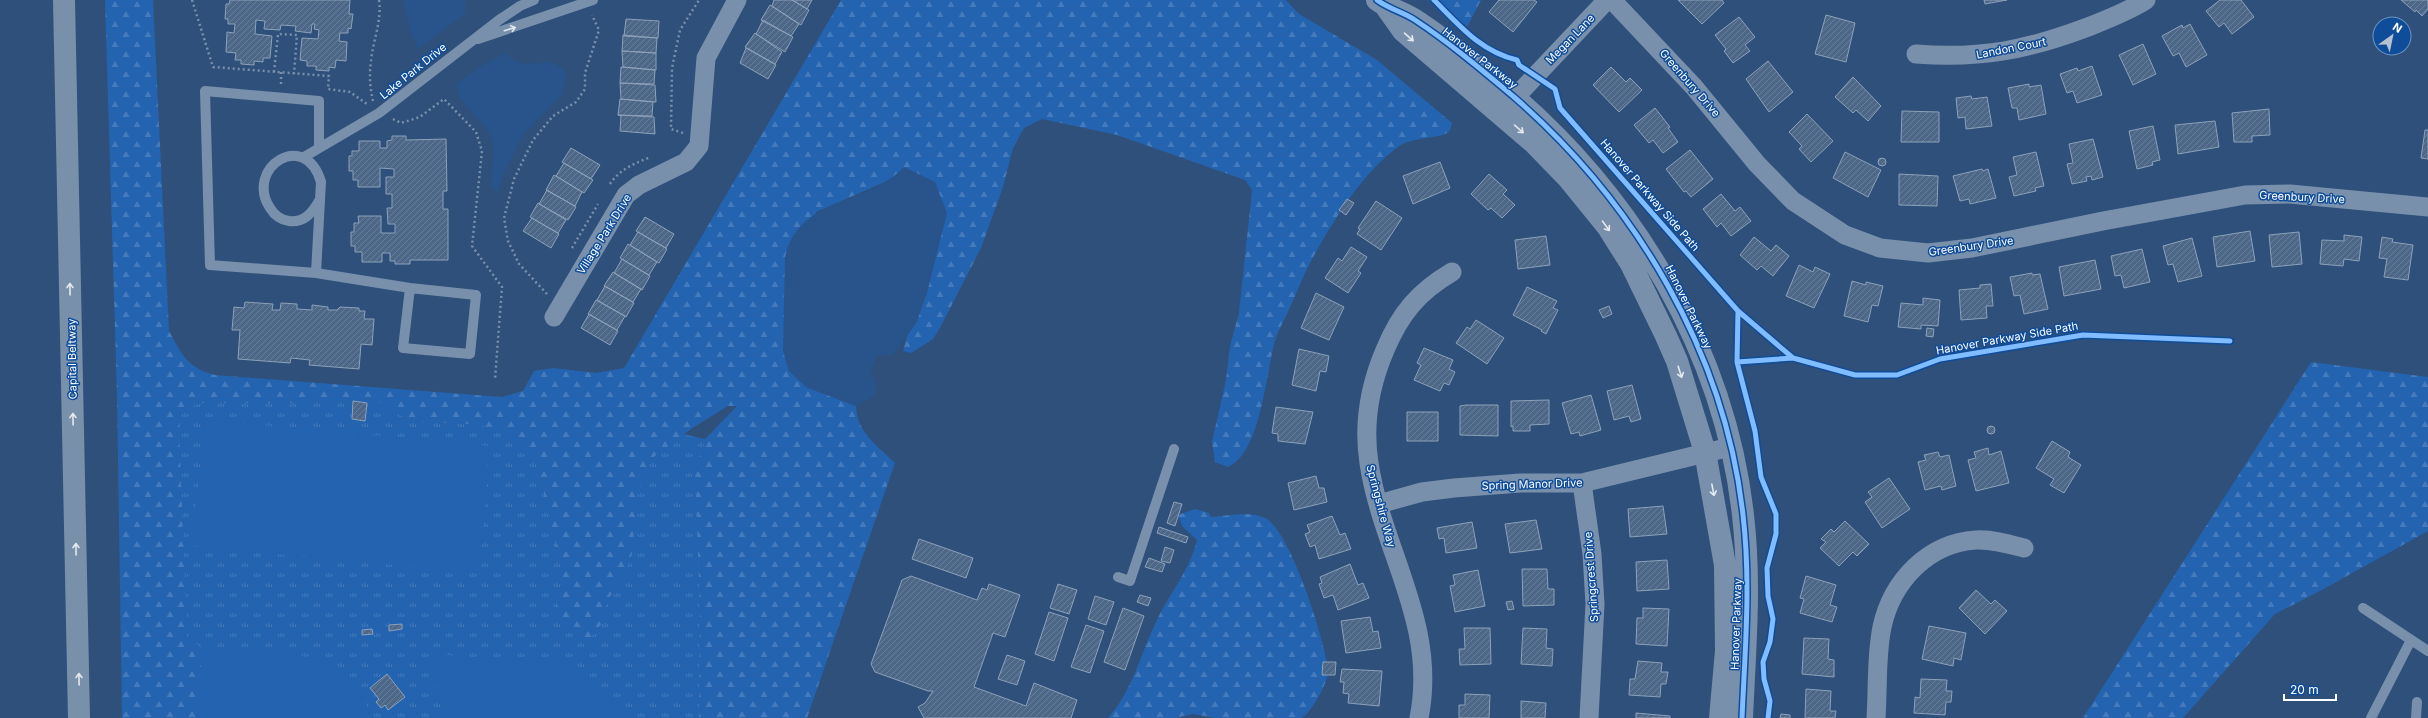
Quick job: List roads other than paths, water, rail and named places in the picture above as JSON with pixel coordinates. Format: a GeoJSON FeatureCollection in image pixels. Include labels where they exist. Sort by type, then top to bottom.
{"type":"FeatureCollection","features":[{"type":"Feature","properties":{"kind":"highway","name":"Capital Beltway"},"geometry":{"type":"LineString","coordinates":[[64,0],[80,718]]}},
{"type":"Feature","properties":{"kind":"street","name":"Village Park Drive"},"geometry":{"type":"LineString","coordinates":[[557,309],[626,195],[639,185],[686,162],[699,146],[706,58],[737,0]]}},
{"type":"Feature","properties":{"kind":"street","name":"Megan Lane"},"geometry":{"type":"LineString","coordinates":[[1508,106],[1607,0]]}},
{"type":"Feature","properties":{"kind":"street","name":"Greenbury Drive"},"geometry":{"type":"LineString","coordinates":[[1612,0],[1689,81],[1757,164],[1793,201],[1845,235],[1880,248],[1928,253],[1972,248],[2103,221],[2245,195],[2290,194],[2428,207]]}},
{"type":"Feature","properties":{"kind":"street","name":"Landon Court"},"geometry":{"type":"LineString","coordinates":[[1916,54],[1955,57],[2035,46],[2104,21],[2146,0]]}},
{"type":"Feature","properties":{"kind":"street","name":"Hanover Parkway"},"geometry":{"type":"LineString","coordinates":[[1381,3],[1414,19],[1508,106],[1588,169],[1621,213],[1662,273],[1694,337],[1718,401],[1730,447],[1743,514],[1747,569],[1742,718]]}},
{"type":"Feature","properties":{"kind":"street","name":"Hanover Parkway"},"geometry":{"type":"LineString","coordinates":[[1508,106],[1534,143],[1568,178],[1607,226],[1631,264],[1677,361],[1705,452],[1725,565],[1726,651],[1720,718]]}},
{"type":"Feature","properties":{"kind":"street","name":"Springshire Way"},"geometry":{"type":"LineString","coordinates":[[1419,718],[1423,678],[1418,626],[1405,579],[1395,556],[1379,504],[1369,462],[1366,431],[1375,374],[1392,332],[1415,299],[1427,287],[1452,272]]}},
{"type":"Feature","properties":{"kind":"street","name":"Spring Manor Drive"},"geometry":{"type":"LineString","coordinates":[[1379,504],[1422,492],[1454,488],[1520,483],[1582,483],[1730,447]]}},
{"type":"Feature","properties":{"kind":"street","name":"Springcrest Drive"},"geometry":{"type":"LineString","coordinates":[[1582,483],[1592,554],[1595,604],[1589,718]]}},
{"type":"Feature","properties":{"kind":"street"},"geometry":{"type":"LineString","coordinates":[[1876,718],[1882,628],[1894,594],[1910,571],[1928,556],[1961,542],[1993,541],[2024,548]]}},
{"type":"Feature","properties":{"kind":"lane","name":"Lake Park Drive"},"geometry":{"type":"LineString","coordinates":[[304,157],[379,113],[473,40],[520,6],[534,0]]}},
{"type":"Feature","properties":{"kind":"lane"},"geometry":{"type":"LineString","coordinates":[[473,40],[594,0]]}},
{"type":"Feature","properties":{"kind":"lane"},"geometry":{"type":"LineString","coordinates":[[320,147],[319,101],[205,91],[210,265],[316,273],[410,288],[476,295],[470,354],[404,348],[410,288]]}},
{"type":"Feature","properties":{"kind":"lane"},"geometry":{"type":"LineString","coordinates":[[316,273],[321,182],[318,172],[313,164],[304,157],[283,157],[273,164],[264,183],[264,199],[273,214],[283,221],[297,222],[309,216],[319,201]]}},
{"type":"Feature","properties":{"kind":"lane"},"geometry":{"type":"LineString","coordinates":[[1118,577],[1130,581],[1174,449]]}},
{"type":"Feature","properties":{"kind":"lane"},"geometry":{"type":"LineString","coordinates":[[2363,608],[2428,651]]}},
{"type":"Feature","properties":{"kind":"lane"},"geometry":{"type":"LineString","coordinates":[[2371,718],[2411,640]]}},
{"type":"Feature","properties":{"kind":"lane"},"geometry":{"type":"LineString","coordinates":[[2416,718],[2417,702]]}}]}
